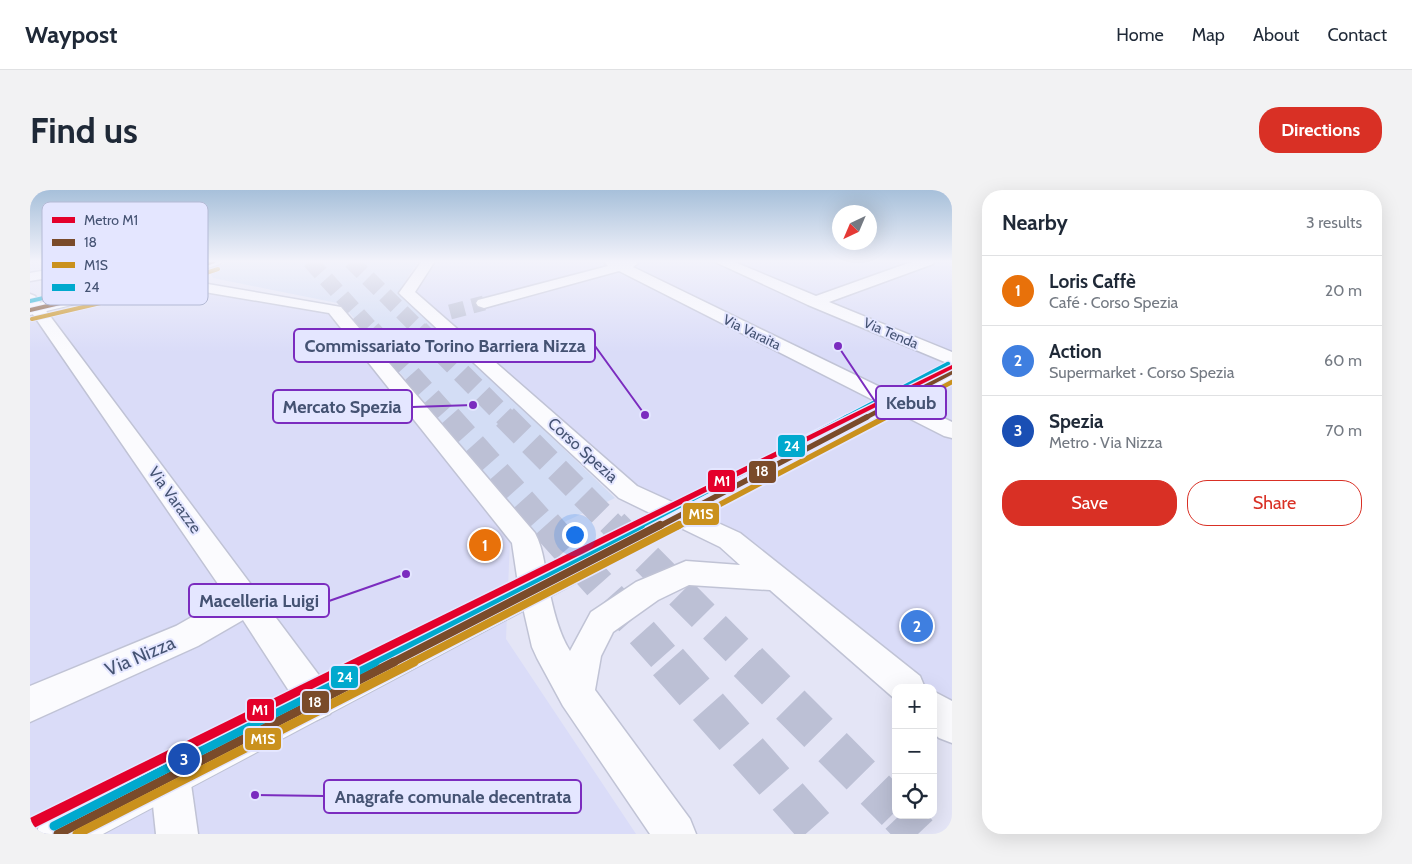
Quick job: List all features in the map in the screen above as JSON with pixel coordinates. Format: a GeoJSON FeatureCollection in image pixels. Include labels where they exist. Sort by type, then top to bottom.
{"type":"FeatureCollection","features":[{"type":"Feature","properties":{"kind":"street"},"geometry":{"type":"LineString","coordinates":[[222,291],[335,310],[525,540],[534,590],[549,647],[576,694],[675,834]]}},
{"type":"Feature","properties":{"kind":"street","name":"Corso Spezia"},"geometry":{"type":"LineString","coordinates":[[408,291],[442,314],[628,492],[730,540],[903,684]]}},
{"type":"Feature","properties":{"kind":"street"},"geometry":{"type":"LineString","coordinates":[[484,303],[524,291]]}},
{"type":"Feature","properties":{"kind":"street","name":"Via Varaita"},"geometry":{"type":"LineString","coordinates":[[669,291],[952,432]]}},
{"type":"Feature","properties":{"kind":"street","name":"Via Tenda"},"geometry":{"type":"LineString","coordinates":[[788,291],[952,359]]}},
{"type":"Feature","properties":{"kind":"street"},"geometry":{"type":"LineString","coordinates":[[814,302],[845,291]]}},
{"type":"Feature","properties":{"kind":"street","name":"Via Varazze"},"geometry":{"type":"LineString","coordinates":[[32,306],[247,601],[317,702]]}},
{"type":"Feature","properties":{"kind":"street"},"geometry":{"type":"LineString","coordinates":[[58,834],[678,516],[952,372]]}},
{"type":"Feature","properties":{"kind":"street"},"geometry":{"type":"LineString","coordinates":[[576,694],[585,655],[602,622],[647,591],[686,573],[778,579]]}},
{"type":"Feature","properties":{"kind":"street","name":"Via Nizza"},"geometry":{"type":"LineString","coordinates":[[30,704],[187,636],[214,622],[247,601]]}},
{"type":"Feature","properties":{"kind":"street"},"geometry":{"type":"LineString","coordinates":[[937,712],[952,725]]}},
{"type":"Feature","properties":{"kind":"street"},"geometry":{"type":"LineString","coordinates":[[170,777],[177,834]]}},
{"type":"Feature","properties":{"kind":"shaded area"},"geometry":{"type":"Polygon","coordinates":[[[278,291],[399,291],[615,498],[537,535],[342,304],[278,291]]]}},
{"type":"Feature","properties":{"kind":"shaded area"},"geometry":{"type":"Polygon","coordinates":[[[408,291],[952,291],[952,726],[937,713],[937,684],[902,684],[730,540],[628,492],[407,293],[408,291]]]}},
{"type":"Feature","properties":{"kind":"shaded area"},"geometry":{"type":"Polygon","coordinates":[[[208,293],[327,313],[510,539],[506,639],[636,834],[30,834],[30,316],[77,305],[208,305],[208,293]]]}},
{"type":"Feature","properties":{"kind":"tunnel"},"geometry":{"type":"LineString","coordinates":[[337,291],[373,331]]}},
{"type":"Feature","properties":{"kind":"tunnel"},"geometry":{"type":"LineString","coordinates":[[381,291],[421,331]]}},
{"type":"Feature","properties":{"kind":"tunnel"},"geometry":{"type":"LineString","coordinates":[[450,312],[484,303]]}},
{"type":"Feature","properties":{"kind":"tunnel"},"geometry":{"type":"LineString","coordinates":[[371,330],[450,418]]}},
{"type":"Feature","properties":{"kind":"tunnel"},"geometry":{"type":"LineString","coordinates":[[419,330],[506,418]]}},
{"type":"Feature","properties":{"kind":"tunnel"},"geometry":{"type":"LineString","coordinates":[[449,417],[547,527]]}},
{"type":"Feature","properties":{"kind":"tunnel"},"geometry":{"type":"LineString","coordinates":[[505,417],[614,527]]}},
{"type":"Feature","properties":{"kind":"tunnel"},"geometry":{"type":"LineString","coordinates":[[546,525],[669,663]]}},
{"type":"Feature","properties":{"kind":"tunnel"},"geometry":{"type":"LineString","coordinates":[[613,525],[750,663]]}},
{"type":"Feature","properties":{"kind":"tunnel"},"geometry":{"type":"LineString","coordinates":[[668,662],[821,834]]}},
{"type":"Feature","properties":{"kind":"tunnel"},"geometry":{"type":"LineString","coordinates":[[748,662],[892,807]]}},
{"type":"Feature","properties":{"kind":"tunnel"},"geometry":{"type":"LineString","coordinates":[[904,819],[918,834]]}},
{"type":"Feature","properties":{"kind":"metro line","name":"M1"},"geometry":{"type":"LineString","coordinates":[[30,824],[952,367]]}},
{"type":"Feature","properties":{"kind":"transit line","name":"24"},"geometry":{"type":"LineString","coordinates":[[30,301],[42,298]]}},
{"type":"Feature","properties":{"kind":"transit line","name":"18"},"geometry":{"type":"LineString","coordinates":[[30,310],[51,305]]}},
{"type":"Feature","properties":{"kind":"transit line","name":"M1S"},"geometry":{"type":"LineString","coordinates":[[32,319],[92,305]]}},
{"type":"Feature","properties":{"kind":"transit line","name":"24"},"geometry":{"type":"LineString","coordinates":[[54,826],[609,542],[948,364]]}},
{"type":"Feature","properties":{"kind":"transit line","name":"18"},"geometry":{"type":"LineString","coordinates":[[58,834],[613,550],[952,372]]}},
{"type":"Feature","properties":{"kind":"transit line","name":"M1S"},"geometry":{"type":"LineString","coordinates":[[77,834],[617,558],[952,382]]}},
{"type":"Feature","properties":{"kind":"place","name":"Kebub"},"geometry":{"type":"Point","coordinates":[838,346]}},
{"type":"Feature","properties":{"kind":"place","name":"Mercato Spezia"},"geometry":{"type":"Point","coordinates":[473,405]}},
{"type":"Feature","properties":{"kind":"place","name":"Commissariato Torino Barriera Nizza"},"geometry":{"type":"Point","coordinates":[645,415]}},
{"type":"Feature","properties":{"kind":"place","name":"Loris Caffè"},"geometry":{"type":"Point","coordinates":[485,545]}},
{"type":"Feature","properties":{"kind":"place","name":"Macelleria Luigi"},"geometry":{"type":"Point","coordinates":[406,574]}},
{"type":"Feature","properties":{"kind":"place","name":"Action"},"geometry":{"type":"Point","coordinates":[917,626]}},
{"type":"Feature","properties":{"kind":"place","name":"Spezia"},"geometry":{"type":"Point","coordinates":[184,759]}},
{"type":"Feature","properties":{"kind":"place","name":"Anagrafe comunale decentrata"},"geometry":{"type":"Point","coordinates":[255,795]}}]}
